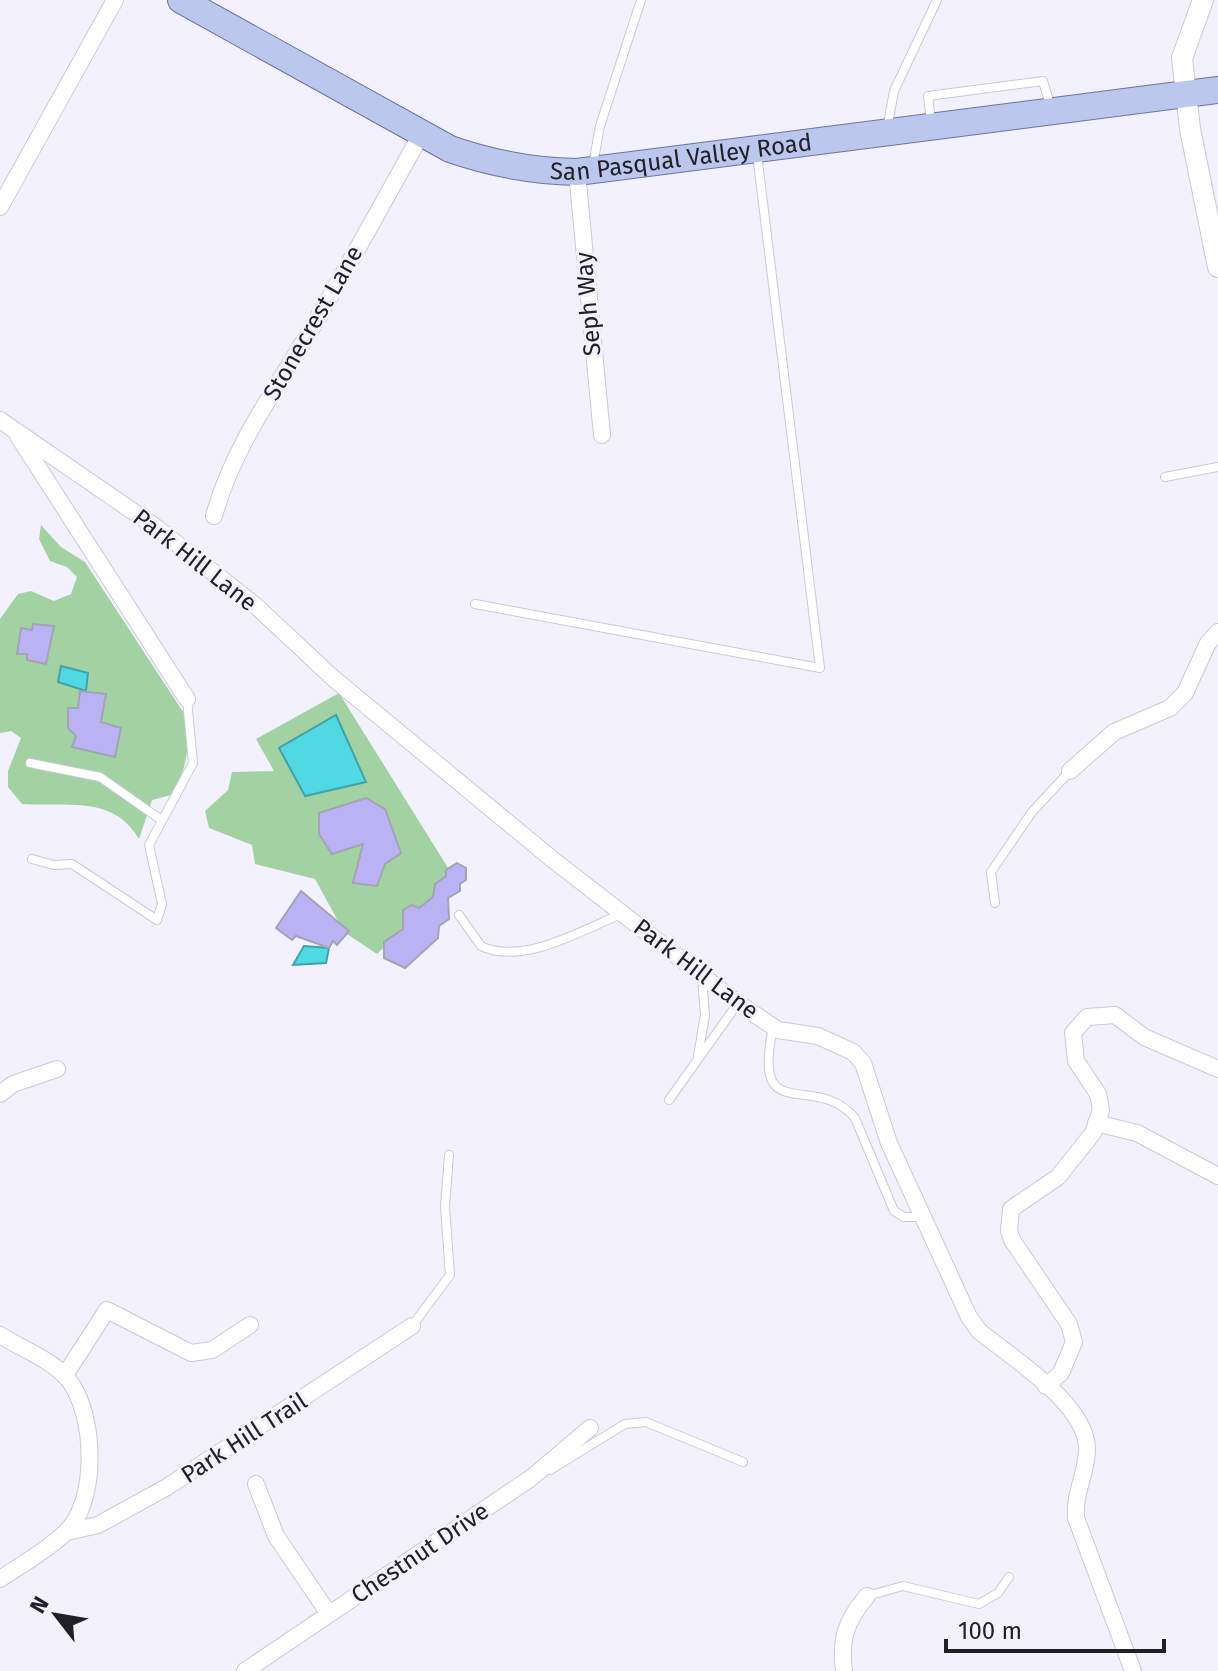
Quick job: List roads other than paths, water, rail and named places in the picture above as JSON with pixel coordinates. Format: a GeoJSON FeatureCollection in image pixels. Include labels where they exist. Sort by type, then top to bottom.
{"type":"FeatureCollection","features":[{"type":"Feature","properties":{"kind":"main road","name":"San Pasqual Valley Road"},"geometry":{"type":"LineString","coordinates":[[181,0],[450,149],[490,163],[530,170],[585,171],[1218,90]]}},
{"type":"Feature","properties":{"kind":"street"},"geometry":{"type":"LineString","coordinates":[[0,207],[115,0]]}},
{"type":"Feature","properties":{"kind":"street"},"geometry":{"type":"LineString","coordinates":[[1203,0],[1182,58],[1218,267]]}},
{"type":"Feature","properties":{"kind":"street","name":"Stonecrest Lane"},"geometry":{"type":"LineString","coordinates":[[214,516],[238,450],[314,325],[422,133]]}},
{"type":"Feature","properties":{"kind":"street","name":"Seph Way"},"geometry":{"type":"LineString","coordinates":[[585,171],[602,435]]}},
{"type":"Feature","properties":{"kind":"street"},"geometry":{"type":"LineString","coordinates":[[7,424],[187,699]]}},
{"type":"Feature","properties":{"kind":"street","name":"Park Hill Lane"},"geometry":{"type":"LineString","coordinates":[[7,424],[157,528],[256,606],[333,678],[622,913],[738,1003],[773,1026],[792,1034],[818,1036],[853,1052],[863,1063],[889,1143],[969,1317],[979,1331],[1059,1395],[1086,1433],[1087,1454],[1074,1499],[1076,1518],[1133,1671]]}},
{"type":"Feature","properties":{"kind":"street"},"geometry":{"type":"LineString","coordinates":[[1070,771],[1114,732],[1170,708],[1185,693],[1208,643],[1218,632]]}},
{"type":"Feature","properties":{"kind":"street"},"geometry":{"type":"LineString","coordinates":[[1046,1386],[1061,1373],[1074,1342],[1069,1324],[1009,1231],[1011,1209],[1058,1177],[1096,1123],[1101,1110],[1098,1094],[1076,1061],[1073,1033],[1087,1017],[1115,1015],[1144,1037],[1218,1069]]}},
{"type":"Feature","properties":{"kind":"street"},"geometry":{"type":"LineString","coordinates":[[0,1094],[13,1084],[57,1069]]}},
{"type":"Feature","properties":{"kind":"street"},"geometry":{"type":"LineString","coordinates":[[1096,1123],[1137,1133],[1218,1176]]}},
{"type":"Feature","properties":{"kind":"street"},"geometry":{"type":"LineString","coordinates":[[65,1375],[107,1310],[191,1353],[212,1350],[250,1325]]}},
{"type":"Feature","properties":{"kind":"street","name":"Park Hill Trail"},"geometry":{"type":"LineString","coordinates":[[67,1532],[98,1525],[167,1487],[412,1326]]}},
{"type":"Feature","properties":{"kind":"street"},"geometry":{"type":"LineString","coordinates":[[0,1335],[65,1375],[78,1391],[88,1426],[89,1468],[85,1501],[67,1532],[0,1579]]}},
{"type":"Feature","properties":{"kind":"street","name":"Chestnut Drive"},"geometry":{"type":"LineString","coordinates":[[245,1671],[531,1478],[590,1428]]}},
{"type":"Feature","properties":{"kind":"street"},"geometry":{"type":"LineString","coordinates":[[256,1484],[276,1536],[329,1614]]}},
{"type":"Feature","properties":{"kind":"street"},"geometry":{"type":"LineString","coordinates":[[844,1671],[842,1647],[847,1620],[867,1596]]}},
{"type":"Feature","properties":{"kind":"lane"},"geometry":{"type":"LineString","coordinates":[[585,171],[641,0]]}},
{"type":"Feature","properties":{"kind":"lane"},"geometry":{"type":"LineString","coordinates":[[886,134],[894,91],[937,0]]}},
{"type":"Feature","properties":{"kind":"lane"},"geometry":{"type":"LineString","coordinates":[[475,604],[820,668],[757,149]]}},
{"type":"Feature","properties":{"kind":"lane"},"geometry":{"type":"LineString","coordinates":[[1165,477],[1218,467]]}},
{"type":"Feature","properties":{"kind":"lane"},"geometry":{"type":"LineString","coordinates":[[32,859],[54,865],[72,864],[157,920],[162,904],[149,845],[160,819],[178,797],[193,763],[187,699]]}},
{"type":"Feature","properties":{"kind":"lane"},"geometry":{"type":"LineString","coordinates":[[30,763],[100,777],[160,819]]}},
{"type":"Feature","properties":{"kind":"lane"},"geometry":{"type":"LineString","coordinates":[[995,903],[991,872],[1032,812],[1070,771]]}},
{"type":"Feature","properties":{"kind":"lane"},"geometry":{"type":"LineString","coordinates":[[459,915],[481,946],[508,951],[542,945],[622,913]]}},
{"type":"Feature","properties":{"kind":"lane"},"geometry":{"type":"LineString","coordinates":[[697,1061],[705,1015],[701,975]]}},
{"type":"Feature","properties":{"kind":"lane"},"geometry":{"type":"LineString","coordinates":[[669,1100],[738,1003]]}},
{"type":"Feature","properties":{"kind":"lane"},"geometry":{"type":"LineString","coordinates":[[773,1026],[767,1067],[777,1087],[789,1095],[829,1097],[846,1107],[855,1118],[894,1211],[904,1217],[923,1216]]}},
{"type":"Feature","properties":{"kind":"lane"},"geometry":{"type":"LineString","coordinates":[[412,1326],[450,1275],[445,1207],[449,1155]]}},
{"type":"Feature","properties":{"kind":"lane"},"geometry":{"type":"LineString","coordinates":[[531,1478],[553,1469],[625,1424],[646,1422],[743,1462]]}},
{"type":"Feature","properties":{"kind":"lane"},"geometry":{"type":"LineString","coordinates":[[867,1596],[903,1586],[979,1604],[998,1593],[1009,1577]]}},
{"type":"Feature","properties":{"kind":"water"},"geometry":{"type":"Polygon","coordinates":[[[61,666],[88,673],[86,691],[58,682],[61,666]]]}},
{"type":"Feature","properties":{"kind":"water"},"geometry":{"type":"Polygon","coordinates":[[[336,715],[366,782],[305,796],[279,748],[336,715]]]}},
{"type":"Feature","properties":{"kind":"water"},"geometry":{"type":"Polygon","coordinates":[[[304,946],[329,948],[326,963],[293,965],[304,946]]]}}]}
